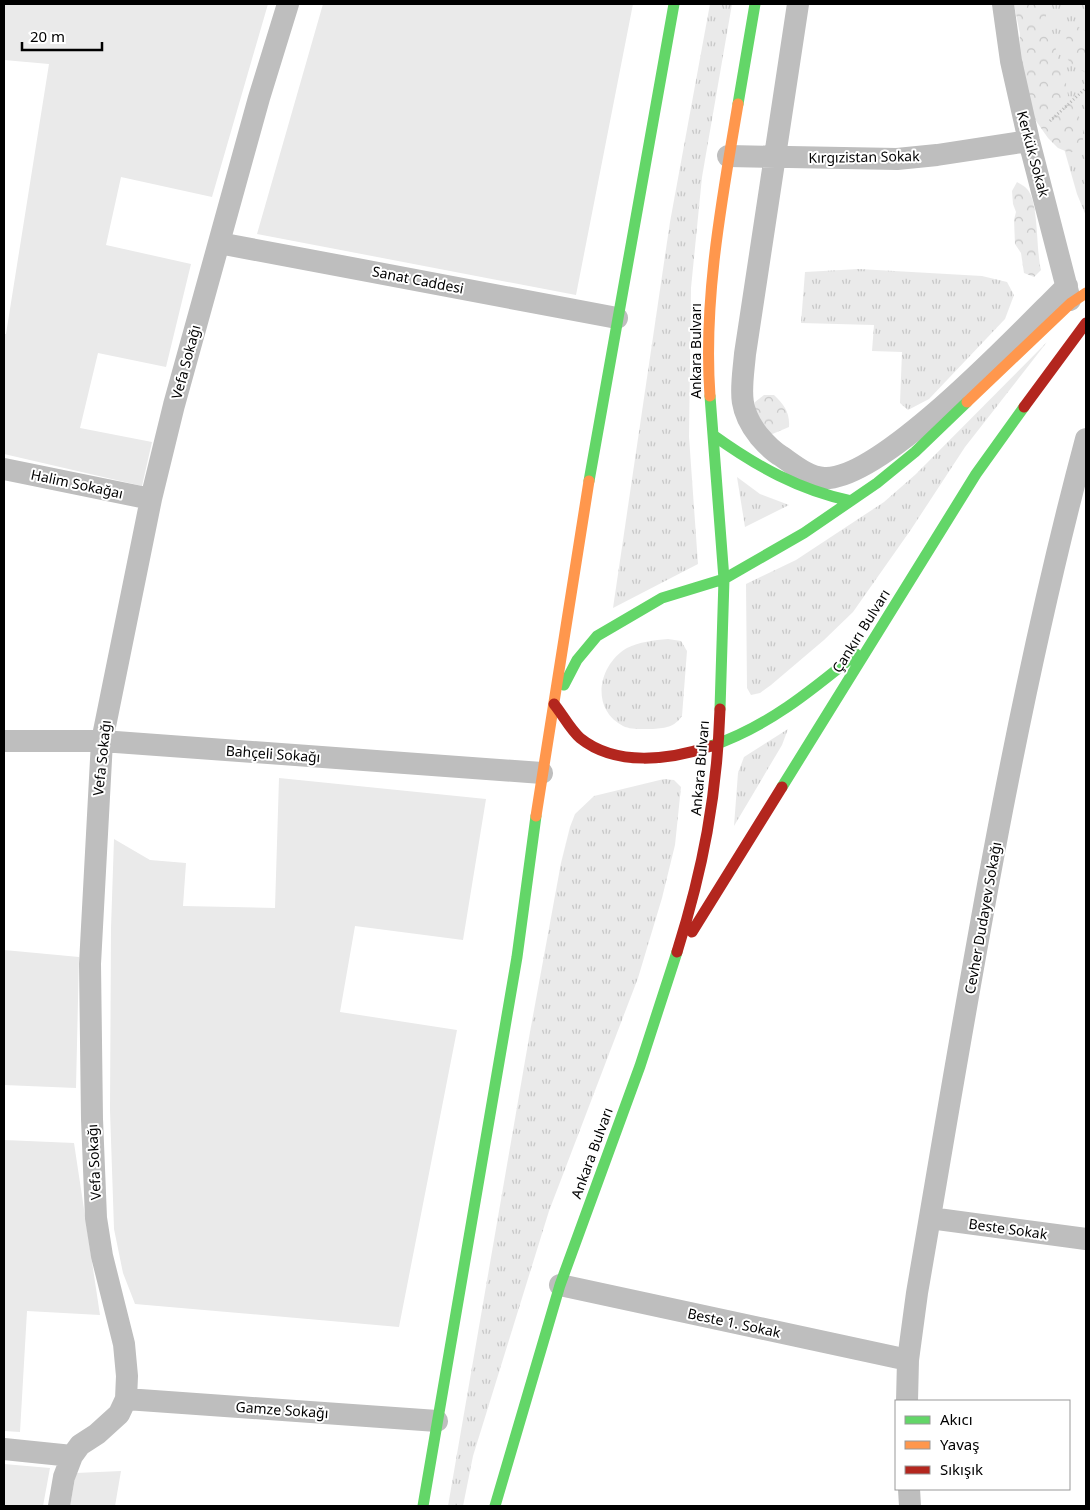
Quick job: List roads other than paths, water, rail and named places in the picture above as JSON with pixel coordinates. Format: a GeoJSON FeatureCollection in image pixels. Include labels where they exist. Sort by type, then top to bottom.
{"type":"FeatureCollection","features":[{"type":"Feature","properties":{"kind":"main road"},"geometry":{"type":"LineString","coordinates":[[423,1506],[517,957],[542,773],[617,318],[674,4]]}},
{"type":"Feature","properties":{"kind":"main road","name":"Ankara Bulvarı"},"geometry":{"type":"LineString","coordinates":[[495,1506],[560,1285],[640,1066],[705,854],[719,742],[724,579],[708,364],[709,330],[728,156],[755,4]]}},
{"type":"Feature","properties":{"kind":"main road"},"geometry":{"type":"LineString","coordinates":[[554,704],[577,660],[597,636],[662,598],[724,579],[804,533],[851,501],[915,452],[1075,294]]}},
{"type":"Feature","properties":{"kind":"main road","name":"Çankırı Bulvarı"},"geometry":{"type":"LineString","coordinates":[[673,963],[976,474],[1075,346],[1086,323]]}},
{"type":"Feature","properties":{"kind":"main road"},"geometry":{"type":"LineString","coordinates":[[713,435],[759,468],[781,480],[805,490],[851,501]]}},
{"type":"Feature","properties":{"kind":"main road"},"geometry":{"type":"LineString","coordinates":[[554,704],[581,739],[614,756],[659,758],[694,751],[765,723],[786,709],[874,640]]}},
{"type":"Feature","properties":{"kind":"street","name":"Vefa Sokağı"},"geometry":{"type":"LineString","coordinates":[[126,1399],[127,1376],[124,1344],[102,1256],[96,1218],[92,1119],[90,964],[102,741],[151,499],[195,326],[288,4]]}},
{"type":"Feature","properties":{"kind":"street"},"geometry":{"type":"LineString","coordinates":[[798,4],[744,354],[742,404],[747,421],[775,453],[805,472],[824,478],[842,475],[860,468],[924,425],[1075,294]]}},
{"type":"Feature","properties":{"kind":"street","name":"Kerkük Sokak"},"geometry":{"type":"LineString","coordinates":[[1003,4],[1011,62],[1029,141],[1075,294]]}},
{"type":"Feature","properties":{"kind":"street","name":"Kırgızistan Sokak"},"geometry":{"type":"LineString","coordinates":[[728,156],[897,159],[1029,141]]}},
{"type":"Feature","properties":{"kind":"street","name":"Sanat Caddesi"},"geometry":{"type":"LineString","coordinates":[[219,243],[617,318]]}},
{"type":"Feature","properties":{"kind":"street","name":"Cevher Dudayev Sokağı"},"geometry":{"type":"LineString","coordinates":[[907,1400],[908,1360],[930,1218],[1004,804],[1048,597],[1086,439]]}},
{"type":"Feature","properties":{"kind":"street","name":"Halim Sokağaı"},"geometry":{"type":"LineString","coordinates":[[4,469],[151,499]]}},
{"type":"Feature","properties":{"kind":"street","name":"Bahçeli Sokağı"},"geometry":{"type":"LineString","coordinates":[[4,741],[102,741],[542,773]]}},
{"type":"Feature","properties":{"kind":"street","name":"Beste Sokak"},"geometry":{"type":"LineString","coordinates":[[930,1218],[1086,1239]]}},
{"type":"Feature","properties":{"kind":"street","name":"Beste 1. Sokak"},"geometry":{"type":"LineString","coordinates":[[560,1285],[908,1360]]}},
{"type":"Feature","properties":{"kind":"street"},"geometry":{"type":"LineString","coordinates":[[59,1506],[64,1477],[72,1456],[80,1445],[97,1434],[119,1414],[126,1399]]}},
{"type":"Feature","properties":{"kind":"street","name":"Gamze Sokağı"},"geometry":{"type":"LineString","coordinates":[[126,1399],[437,1421]]}},
{"type":"Feature","properties":{"kind":"street"},"geometry":{"type":"LineString","coordinates":[[4,1450],[72,1456]]}},
{"type":"Feature","properties":{"kind":"street"},"geometry":{"type":"LineString","coordinates":[[909,1490],[910,1506]]}}]}
